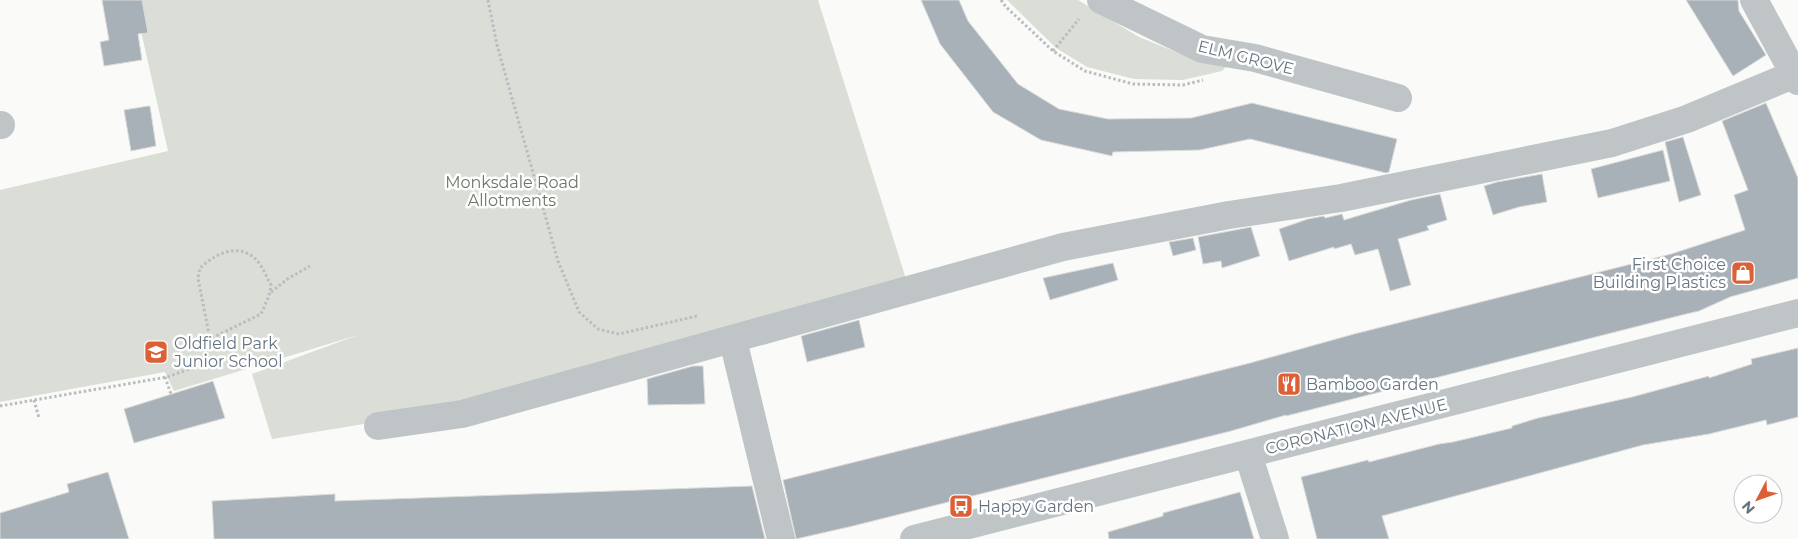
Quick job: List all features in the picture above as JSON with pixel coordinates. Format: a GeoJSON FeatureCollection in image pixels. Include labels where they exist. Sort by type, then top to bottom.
{"type":"FeatureCollection","features":[{"type":"Feature","properties":{"kind":"street"},"geometry":{"type":"LineString","coordinates":[[378,426],[462,414],[1063,248],[1229,215],[1341,198],[1612,143],[1688,119],[1796,77],[1754,0]]}},
{"type":"Feature","properties":{"kind":"street","name":"ELM GROVE"},"geometry":{"type":"LineString","coordinates":[[1092,7],[1202,49],[1255,58],[1398,98]]}},
{"type":"Feature","properties":{"kind":"street","name":"CORONATION AVENUE"},"geometry":{"type":"LineString","coordinates":[[914,539],[1798,314]]}},
{"type":"Feature","properties":{"kind":"street"},"geometry":{"type":"LineString","coordinates":[[733,340],[781,539]]}},
{"type":"Feature","properties":{"kind":"street"},"geometry":{"type":"LineString","coordinates":[[1248,454],[1275,539]]}},
{"type":"Feature","properties":{"kind":"path"},"geometry":{"type":"LineString","coordinates":[[488,0],[497,45],[558,261],[579,312],[598,329],[619,334],[699,316]]}},
{"type":"Feature","properties":{"kind":"path"},"geometry":{"type":"LineString","coordinates":[[1001,0],[1053,51],[1085,71],[1133,84],[1183,85],[1208,79]]}},
{"type":"Feature","properties":{"kind":"path"},"geometry":{"type":"LineString","coordinates":[[1053,51],[1092,7]]}},
{"type":"Feature","properties":{"kind":"path"},"geometry":{"type":"LineString","coordinates":[[0,406],[165,377],[195,366],[206,354],[210,339],[198,278],[200,268],[208,260],[226,251],[243,251],[259,262],[271,285],[270,292],[261,314],[210,339]]}},
{"type":"Feature","properties":{"kind":"path"},"geometry":{"type":"LineString","coordinates":[[270,292],[310,266]]}},
{"type":"Feature","properties":{"kind":"path"},"geometry":{"type":"LineString","coordinates":[[165,377],[171,394]]}},
{"type":"Feature","properties":{"kind":"path"},"geometry":{"type":"LineString","coordinates":[[34,400],[39,418]]}},
{"type":"Feature","properties":{"kind":"green space","name":"Monksdale Road Allotments"},"geometry":{"type":"Polygon","coordinates":[[[134,0],[818,0],[907,282],[497,394],[370,423],[272,439],[252,374],[358,335],[174,391],[165,372],[0,402],[0,190],[168,151],[134,0]]]}},
{"type":"Feature","properties":{"kind":"green space"},"geometry":{"type":"Polygon","coordinates":[[[1007,0],[1078,0],[1139,37],[1186,56],[1230,63],[1222,71],[1183,80],[1134,79],[1087,67],[1056,48],[1007,0]]]}},
{"type":"Feature","properties":{"kind":"building"},"geometry":{"type":"Polygon","coordinates":[[[102,0],[142,0],[148,33],[138,34],[142,60],[104,66],[100,42],[109,40],[102,0]]]}},
{"type":"Feature","properties":{"kind":"building"},"geometry":{"type":"Polygon","coordinates":[[[921,0],[959,0],[968,21],[1018,84],[1059,109],[1108,119],[1191,118],[1252,103],[1397,139],[1389,172],[1386,173],[1250,139],[1200,150],[1113,152],[1112,156],[1041,140],[993,112],[940,44],[921,0]]]}},
{"type":"Feature","properties":{"kind":"building"},"geometry":{"type":"Polygon","coordinates":[[[1686,0],[1738,0],[1739,11],[1766,55],[1733,76],[1686,0]]]}},
{"type":"Feature","properties":{"kind":"building"},"geometry":{"type":"Polygon","coordinates":[[[1766,103],[1798,178],[1798,278],[1730,297],[1699,311],[1286,415],[1231,431],[796,539],[783,480],[1250,363],[1354,334],[1671,254],[1745,230],[1734,195],[1748,190],[1722,121],[1766,103]]]}},
{"type":"Feature","properties":{"kind":"building"},"geometry":{"type":"Polygon","coordinates":[[[150,106],[156,146],[131,151],[124,110],[150,106]]]}},
{"type":"Feature","properties":{"kind":"building"},"geometry":{"type":"Polygon","coordinates":[[[1683,137],[1701,195],[1679,202],[1665,142],[1683,137]]]}},
{"type":"Feature","properties":{"kind":"building"},"geometry":{"type":"Polygon","coordinates":[[[1663,150],[1670,181],[1598,198],[1591,169],[1663,150]]]}},
{"type":"Feature","properties":{"kind":"building"},"geometry":{"type":"Polygon","coordinates":[[[1542,174],[1547,202],[1519,207],[1493,215],[1484,186],[1542,174]]]}},
{"type":"Feature","properties":{"kind":"building"},"geometry":{"type":"Polygon","coordinates":[[[1440,194],[1447,220],[1427,226],[1429,230],[1398,239],[1411,285],[1390,291],[1378,249],[1355,255],[1351,244],[1334,249],[1334,247],[1289,261],[1279,229],[1308,219],[1324,216],[1325,218],[1342,214],[1344,220],[1411,200],[1440,194]]]}},
{"type":"Feature","properties":{"kind":"building"},"geometry":{"type":"Polygon","coordinates":[[[1251,227],[1260,256],[1222,268],[1221,261],[1203,264],[1198,237],[1251,227]]]}},
{"type":"Feature","properties":{"kind":"building"},"geometry":{"type":"Polygon","coordinates":[[[1193,238],[1196,250],[1173,256],[1169,242],[1193,238]]]}},
{"type":"Feature","properties":{"kind":"building"},"geometry":{"type":"Polygon","coordinates":[[[1113,263],[1118,280],[1050,300],[1043,278],[1113,263]]]}},
{"type":"Feature","properties":{"kind":"building"},"geometry":{"type":"Polygon","coordinates":[[[859,320],[865,347],[807,362],[801,336],[859,320]]]}},
{"type":"Feature","properties":{"kind":"building"},"geometry":{"type":"Polygon","coordinates":[[[1798,348],[1798,417],[1767,425],[1766,420],[1709,434],[1643,445],[1382,516],[1389,539],[1317,539],[1301,477],[1512,428],[1512,426],[1538,418],[1632,397],[1709,376],[1709,378],[1752,364],[1751,359],[1798,348]]]}},
{"type":"Feature","properties":{"kind":"building"},"geometry":{"type":"Polygon","coordinates":[[[693,366],[703,366],[705,404],[648,405],[647,379],[693,366]]]}},
{"type":"Feature","properties":{"kind":"building"},"geometry":{"type":"Polygon","coordinates":[[[213,381],[225,418],[134,443],[124,409],[213,381]]]}},
{"type":"Feature","properties":{"kind":"building"},"geometry":{"type":"Polygon","coordinates":[[[108,472],[129,539],[0,539],[0,513],[69,492],[67,484],[108,472]]]}},
{"type":"Feature","properties":{"kind":"building"},"geometry":{"type":"Polygon","coordinates":[[[752,486],[765,539],[214,539],[212,501],[335,494],[335,501],[752,486]]]}},
{"type":"Feature","properties":{"kind":"building"},"geometry":{"type":"Polygon","coordinates":[[[1240,492],[1254,539],[1109,539],[1108,532],[1163,516],[1163,513],[1240,492]]]}},
{"type":"Feature","properties":{"kind":"place","name":"First Choice Building Plastics"},"geometry":{"type":"Point","coordinates":[1743,273]}},
{"type":"Feature","properties":{"kind":"place","name":"Oldfield Park Junior School"},"geometry":{"type":"Point","coordinates":[156,352]}},
{"type":"Feature","properties":{"kind":"place","name":"Bamboo Garden"},"geometry":{"type":"Point","coordinates":[1289,384]}},
{"type":"Feature","properties":{"kind":"place","name":"Happy Garden"},"geometry":{"type":"Point","coordinates":[961,506]}}]}
